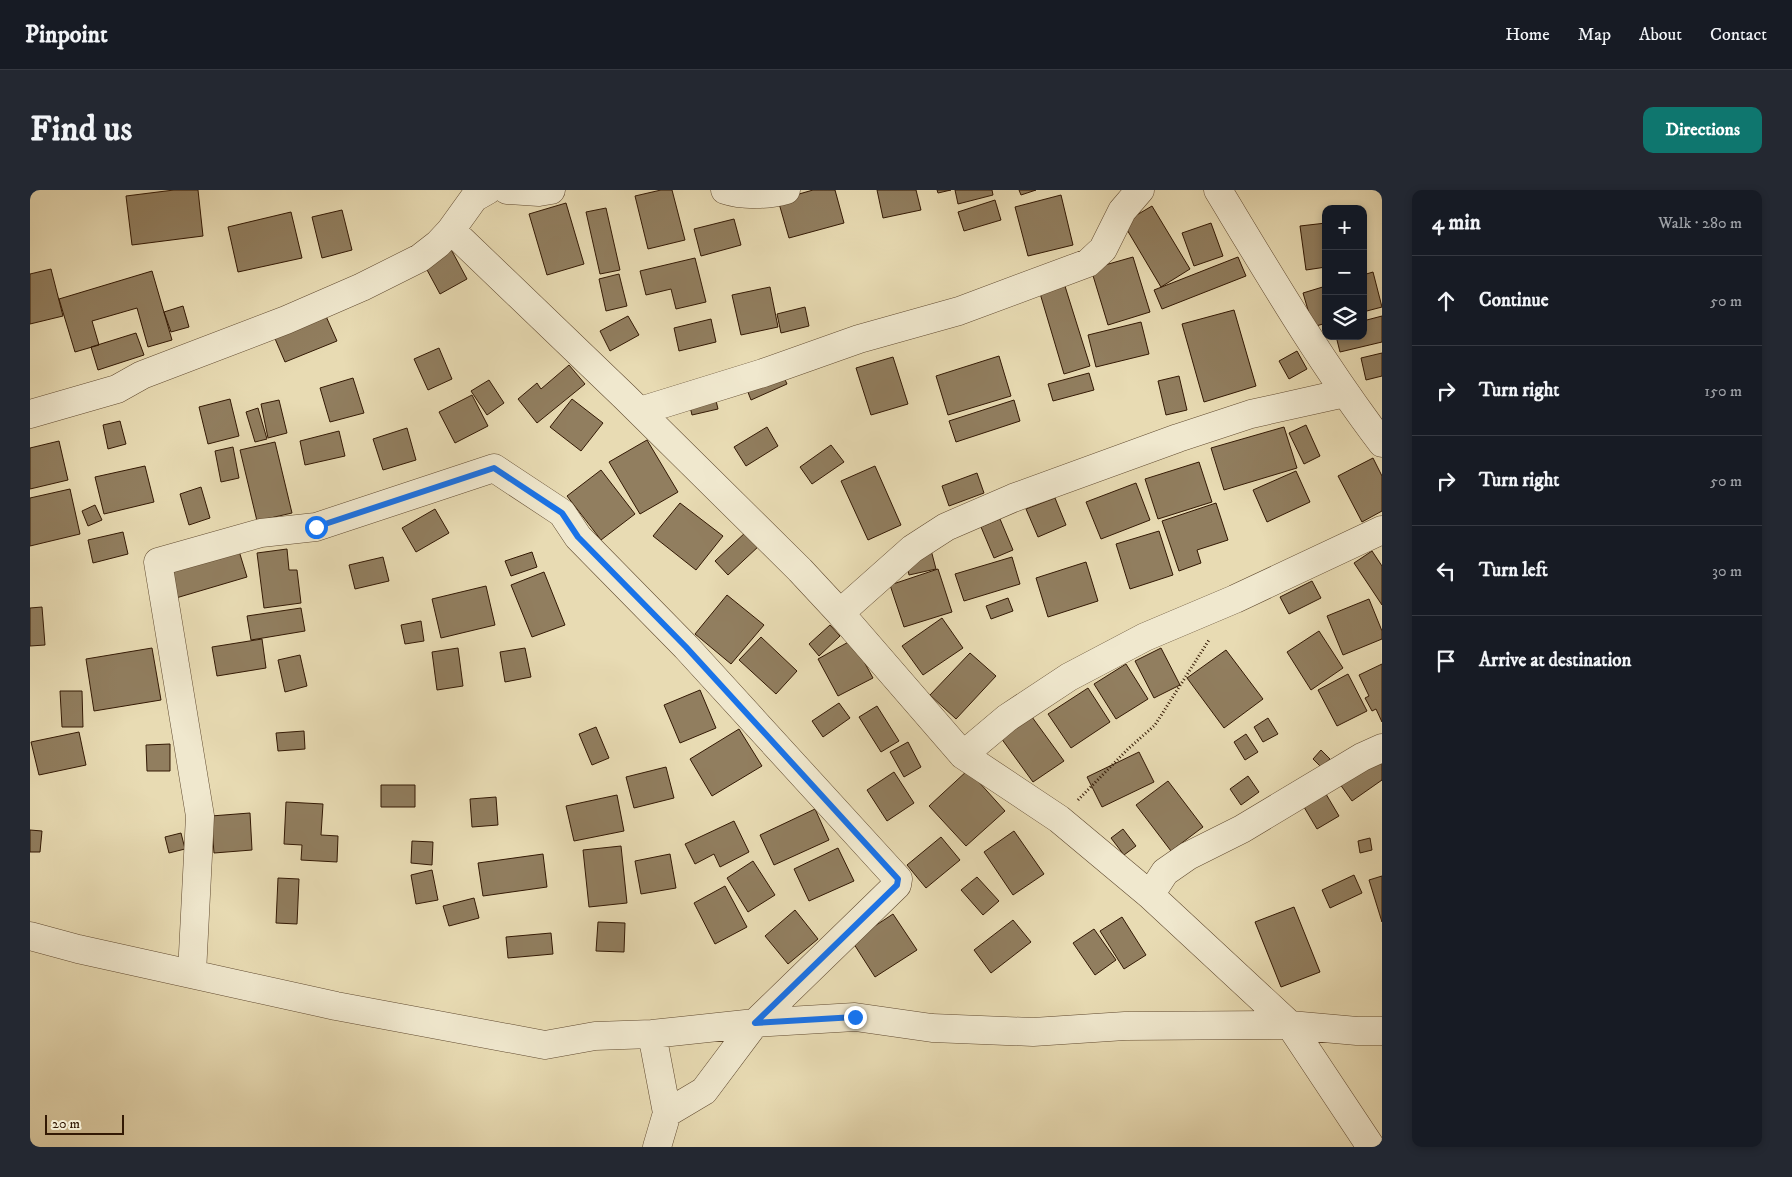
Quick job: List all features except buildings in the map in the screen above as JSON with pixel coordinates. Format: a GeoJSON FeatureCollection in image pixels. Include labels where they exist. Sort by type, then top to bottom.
{"type":"FeatureCollection","features":[{"type":"Feature","properties":{"kind":"street"},"geometry":{"type":"LineString","coordinates":[[30,414],[117,389],[142,375],[286,320],[362,287],[420,258],[438,244],[461,210],[474,198],[488,190]]}},
{"type":"Feature","properties":{"kind":"street"},"geometry":{"type":"LineString","coordinates":[[507,190],[539,192],[550,190]]}},
{"type":"Feature","properties":{"kind":"street"},"geometry":{"type":"LineString","coordinates":[[725,190],[734,193],[777,193],[786,190]]}},
{"type":"Feature","properties":{"kind":"street"},"geometry":{"type":"LineString","coordinates":[[640,411],[763,373],[859,339],[959,311],[1088,263],[1103,249],[1122,211],[1140,190]]}},
{"type":"Feature","properties":{"kind":"street"},"geometry":{"type":"LineString","coordinates":[[1218,190],[1306,334],[1345,393],[1382,443]]}},
{"type":"Feature","properties":{"kind":"street"},"geometry":{"type":"LineString","coordinates":[[461,210],[473,253],[640,411],[800,570],[840,613],[963,755],[1059,819],[1150,896],[1290,1025],[1371,1147]]}},
{"type":"Feature","properties":{"kind":"street"},"geometry":{"type":"LineString","coordinates":[[840,613],[912,549],[946,526],[1013,498],[1178,438],[1252,414],[1345,393]]}},
{"type":"Feature","properties":{"kind":"street"},"geometry":{"type":"LineString","coordinates":[[192,973],[200,816],[158,562],[260,533],[316,527],[494,468],[562,513],[578,537],[686,647],[898,879],[897,885],[755,1023],[704,1091],[667,1113]]}},
{"type":"Feature","properties":{"kind":"street"},"geometry":{"type":"LineString","coordinates":[[963,755],[1007,718],[1078,673],[1145,637],[1235,600],[1382,530]]}},
{"type":"Feature","properties":{"kind":"street"},"geometry":{"type":"LineString","coordinates":[[1150,896],[1165,872],[1188,856],[1242,829],[1362,757],[1382,748]]}},
{"type":"Feature","properties":{"kind":"street"},"geometry":{"type":"LineString","coordinates":[[30,936],[78,949],[336,1006],[545,1045],[595,1036],[652,1034],[755,1023],[855,1017],[932,1028],[1033,1032],[1125,1026],[1290,1025],[1357,1031],[1382,1031]]}},
{"type":"Feature","properties":{"kind":"street"},"geometry":{"type":"LineString","coordinates":[[652,1034],[667,1113],[656,1147]]}},
{"type":"Feature","properties":{"kind":"path"},"geometry":{"type":"LineString","coordinates":[[1059,819],[1128,749],[1155,725],[1210,638]]}},
{"type":"Feature","properties":{"kind":"route"},"geometry":{"type":"LineString","coordinates":[[316,527],[494,468],[562,513],[578,537],[686,647],[898,879],[897,885],[854,929],[755,1023],[855,1017]]}}]}
